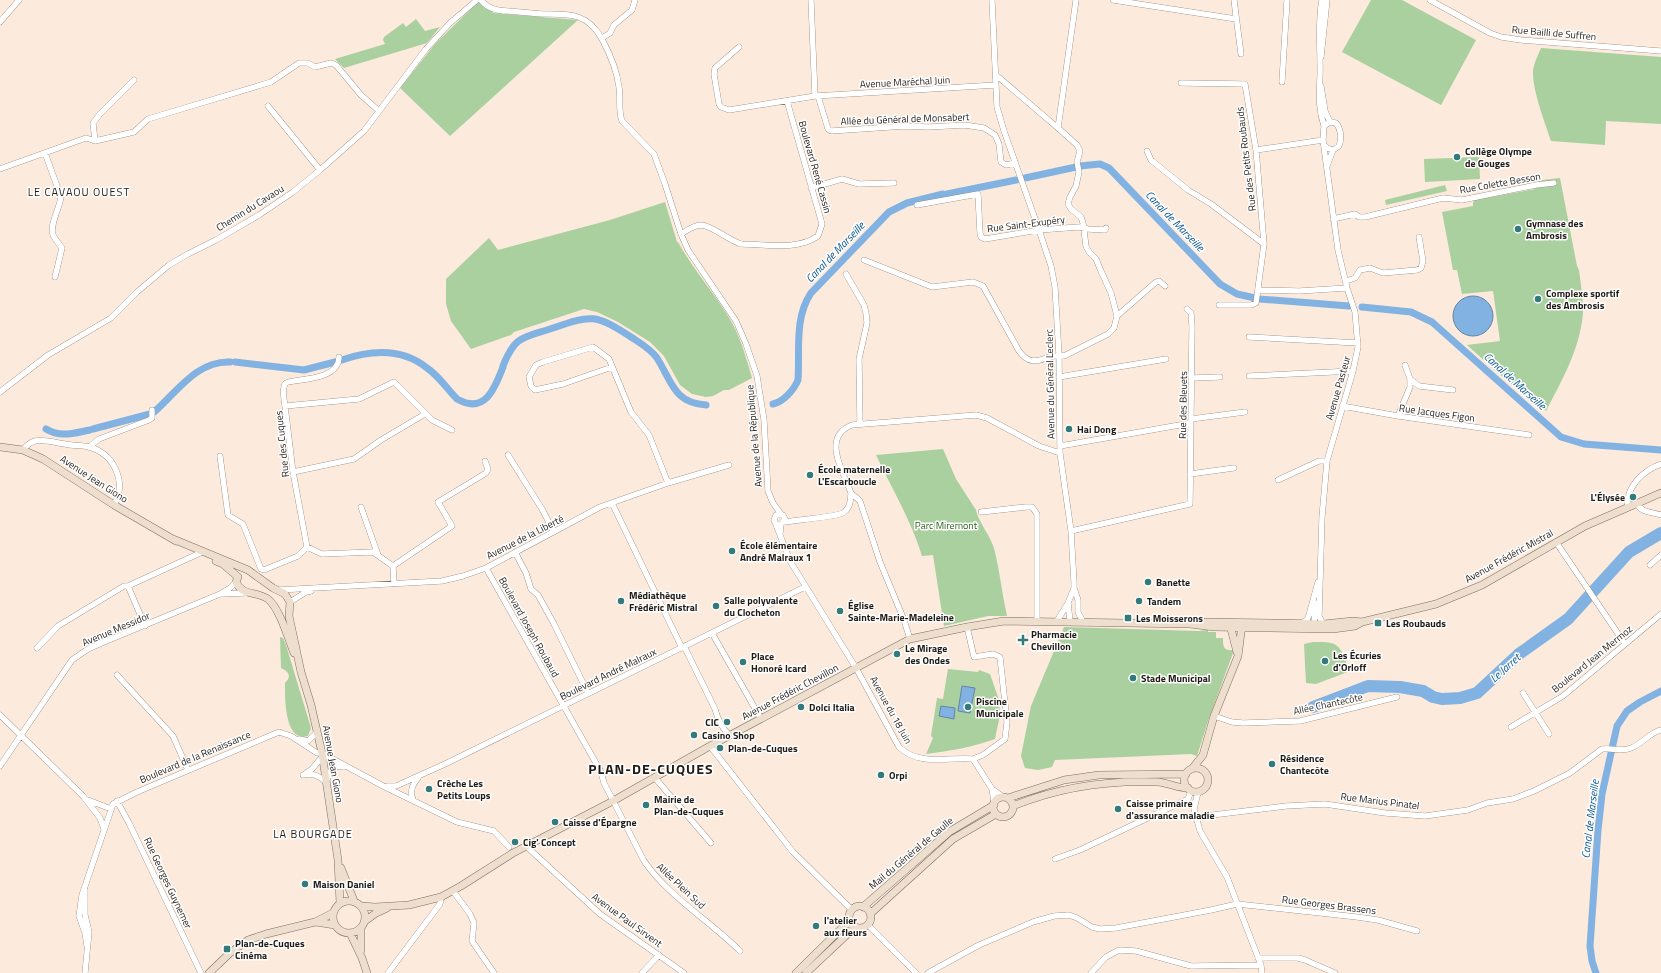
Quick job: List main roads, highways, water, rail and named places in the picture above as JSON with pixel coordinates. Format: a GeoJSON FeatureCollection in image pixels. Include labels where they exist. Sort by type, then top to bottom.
{"type":"FeatureCollection","features":[{"type":"Feature","properties":{"kind":"water"},"geometry":{"type":"Polygon","coordinates":[[[1477,296],[1484,299],[1490,305],[1493,316],[1492,324],[1484,333],[1477,336],[1469,336],[1462,333],[1454,324],[1453,312],[1456,305],[1465,297],[1477,296]]]}},
{"type":"Feature","properties":{"kind":"water"},"geometry":{"type":"Polygon","coordinates":[[[962,686],[975,688],[970,713],[958,711],[962,686]]]}},
{"type":"Feature","properties":{"kind":"water"},"geometry":{"type":"Polygon","coordinates":[[[941,706],[955,708],[954,719],[939,716],[941,706]]]}},
{"type":"Feature","properties":{"kind":"waterway","name":"Canal de Marseille"},"geometry":{"type":"LineString","coordinates":[[1080,166],[1100,164],[1109,168],[1220,284],[1237,294],[1255,298]]}},
{"type":"Feature","properties":{"kind":"waterway","name":"Canal de Marseille"},"geometry":{"type":"LineString","coordinates":[[1025,178],[1076,167]]}},
{"type":"Feature","properties":{"kind":"waterway","name":"Canal de Marseille"},"geometry":{"type":"LineString","coordinates":[[947,194],[1016,180]]}},
{"type":"Feature","properties":{"kind":"waterway","name":"Canal de Marseille"},"geometry":{"type":"LineString","coordinates":[[773,404],[781,401],[788,395],[798,380],[800,324],[802,313],[811,293],[889,212],[907,203],[943,194]]}},
{"type":"Feature","properties":{"kind":"waterway","name":"Canal de Marseille"},"geometry":{"type":"LineString","coordinates":[[1259,299],[1349,306]]}},
{"type":"Feature","properties":{"kind":"waterway","name":"Canal de Marseille"},"geometry":{"type":"LineString","coordinates":[[1362,307],[1411,312],[1432,322],[1561,437],[1584,444],[1661,450]]}},
{"type":"Feature","properties":{"kind":"waterway","name":"Canal de Marseille"},"geometry":{"type":"LineString","coordinates":[[503,366],[511,349],[516,343],[526,337],[575,321],[584,319],[600,320],[619,329],[652,352],[680,396],[695,403],[706,405]]}},
{"type":"Feature","properties":{"kind":"waterway","name":"Canal de Marseille"},"geometry":{"type":"LineString","coordinates":[[342,360],[364,354],[375,353],[397,354],[407,357],[431,371],[457,399],[475,404],[488,397],[503,367]]}},
{"type":"Feature","properties":{"kind":"waterway","name":"Canal de Marseille"},"geometry":{"type":"LineString","coordinates":[[154,412],[197,372],[207,366],[230,362]]}},
{"type":"Feature","properties":{"kind":"waterway","name":"Canal de Marseille"},"geometry":{"type":"LineString","coordinates":[[235,362],[304,370],[335,362]]}},
{"type":"Feature","properties":{"kind":"waterway","name":"Canal de Marseille"},"geometry":{"type":"LineString","coordinates":[[93,429],[150,414]]}},
{"type":"Feature","properties":{"kind":"waterway","name":"Canal de Marseille"},"geometry":{"type":"LineString","coordinates":[[46,429],[62,434],[90,430]]}},
{"type":"Feature","properties":{"kind":"waterway","name":"Le Jarret"},"geometry":{"type":"LineString","coordinates":[[1313,707],[1368,686],[1400,687],[1423,691],[1433,697],[1442,699],[1460,698],[1477,693],[1519,654],[1568,619],[1629,552],[1661,533]]}},
{"type":"Feature","properties":{"kind":"waterway","name":"Canal de Marseille"},"geometry":{"type":"LineString","coordinates":[[1596,973],[1592,961],[1590,946],[1598,830],[1602,794],[1617,726],[1627,711],[1661,691]]}},
{"type":"Feature","properties":{"kind":"place","name":"Collège Olympe de Gouges"},"geometry":{"type":"Point","coordinates":[1457,157]}},
{"type":"Feature","properties":{"kind":"place","name":"Gymnase des Ambrosis"},"geometry":{"type":"Point","coordinates":[1518,229]}},
{"type":"Feature","properties":{"kind":"place","name":"Complexe sportif des Ambrosis"},"geometry":{"type":"Point","coordinates":[1538,299]}},
{"type":"Feature","properties":{"kind":"place","name":"Hai Dong"},"geometry":{"type":"Point","coordinates":[1069,429]}},
{"type":"Feature","properties":{"kind":"place","name":"École maternelle L'Escarboucle"},"geometry":{"type":"Point","coordinates":[810,475]}},
{"type":"Feature","properties":{"kind":"place","name":"L'Élysée"},"geometry":{"type":"Point","coordinates":[1633,497]}},
{"type":"Feature","properties":{"kind":"place","name":"École élémentaire André Malraux 1"},"geometry":{"type":"Point","coordinates":[732,551]}},
{"type":"Feature","properties":{"kind":"place","name":"Banette"},"geometry":{"type":"Point","coordinates":[1148,582]}},
{"type":"Feature","properties":{"kind":"place","name":"Médiathèque Frédéric Mistral"},"geometry":{"type":"Point","coordinates":[621,601]}},
{"type":"Feature","properties":{"kind":"place","name":"Tandem"},"geometry":{"type":"Point","coordinates":[1139,601]}},
{"type":"Feature","properties":{"kind":"place","name":"Salle polyvalente du Clocheton"},"geometry":{"type":"Point","coordinates":[716,606]}},
{"type":"Feature","properties":{"kind":"place","name":"Église Sainte-Marie-Madeleine"},"geometry":{"type":"Point","coordinates":[840,611]}},
{"type":"Feature","properties":{"kind":"place","name":"Les Moisserons"},"geometry":{"type":"Point","coordinates":[1128,618]}},
{"type":"Feature","properties":{"kind":"place","name":"Les Roubauds"},"geometry":{"type":"Point","coordinates":[1378,623]}},
{"type":"Feature","properties":{"kind":"place","name":"Pharmacie Chevillon"},"geometry":{"type":"Point","coordinates":[1023,640]}},
{"type":"Feature","properties":{"kind":"place","name":"Le Mirage des Ondes"},"geometry":{"type":"Point","coordinates":[897,654]}},
{"type":"Feature","properties":{"kind":"place","name":"Les Écuries d'Orloff"},"geometry":{"type":"Point","coordinates":[1325,661]}},
{"type":"Feature","properties":{"kind":"place","name":"Place Honoré Icard"},"geometry":{"type":"Point","coordinates":[743,662]}},
{"type":"Feature","properties":{"kind":"place","name":"Stade Municipal"},"geometry":{"type":"Point","coordinates":[1133,678]}},
{"type":"Feature","properties":{"kind":"place","name":"Dolci Italia"},"geometry":{"type":"Point","coordinates":[801,707]}},
{"type":"Feature","properties":{"kind":"place","name":"Piscine Municipale"},"geometry":{"type":"Point","coordinates":[968,707]}},
{"type":"Feature","properties":{"kind":"place","name":"CIC"},"geometry":{"type":"Point","coordinates":[727,722]}},
{"type":"Feature","properties":{"kind":"place","name":"Casino Shop"},"geometry":{"type":"Point","coordinates":[694,735]}},
{"type":"Feature","properties":{"kind":"place","name":"Plan-de-Cuques"},"geometry":{"type":"Point","coordinates":[720,748]}},
{"type":"Feature","properties":{"kind":"place","name":"Résidence Chantecôte"},"geometry":{"type":"Point","coordinates":[1272,764]}},
{"type":"Feature","properties":{"kind":"place","name":"Orpi"},"geometry":{"type":"Point","coordinates":[881,775]}},
{"type":"Feature","properties":{"kind":"place","name":"Crèche Les Petits Loups"},"geometry":{"type":"Point","coordinates":[429,789]}},
{"type":"Feature","properties":{"kind":"place","name":"Mairie de Plan-de-Cuques"},"geometry":{"type":"Point","coordinates":[646,805]}},
{"type":"Feature","properties":{"kind":"place","name":"Caisse primaire d'assurance maladie"},"geometry":{"type":"Point","coordinates":[1118,809]}},
{"type":"Feature","properties":{"kind":"place","name":"Caisse d'Épargne"},"geometry":{"type":"Point","coordinates":[555,822]}},
{"type":"Feature","properties":{"kind":"place","name":"Cig' Concept"},"geometry":{"type":"Point","coordinates":[515,842]}},
{"type":"Feature","properties":{"kind":"place","name":"Maison Daniel"},"geometry":{"type":"Point","coordinates":[305,884]}},
{"type":"Feature","properties":{"kind":"place","name":"l'atelier aux fleurs"},"geometry":{"type":"Point","coordinates":[816,926]}},
{"type":"Feature","properties":{"kind":"place","name":"Plan-de-Cuques Cinéma"},"geometry":{"type":"Point","coordinates":[227,949]}},
{"type":"Feature","properties":{"kind":"district","name":"LE CAVAOU OUEST"},"geometry":{"type":"Point","coordinates":[79,192]}},
{"type":"Feature","properties":{"kind":"district","name":"PLAN-DE-CUQUES"},"geometry":{"type":"Point","coordinates":[651,768]}},
{"type":"Feature","properties":{"kind":"district","name":"LA BOURGADE"},"geometry":{"type":"Point","coordinates":[313,834]}},
{"type":"Feature","properties":{"kind":"park label","name":"Parc Miremont"},"geometry":{"type":"Point","coordinates":[946,525]}}]}
